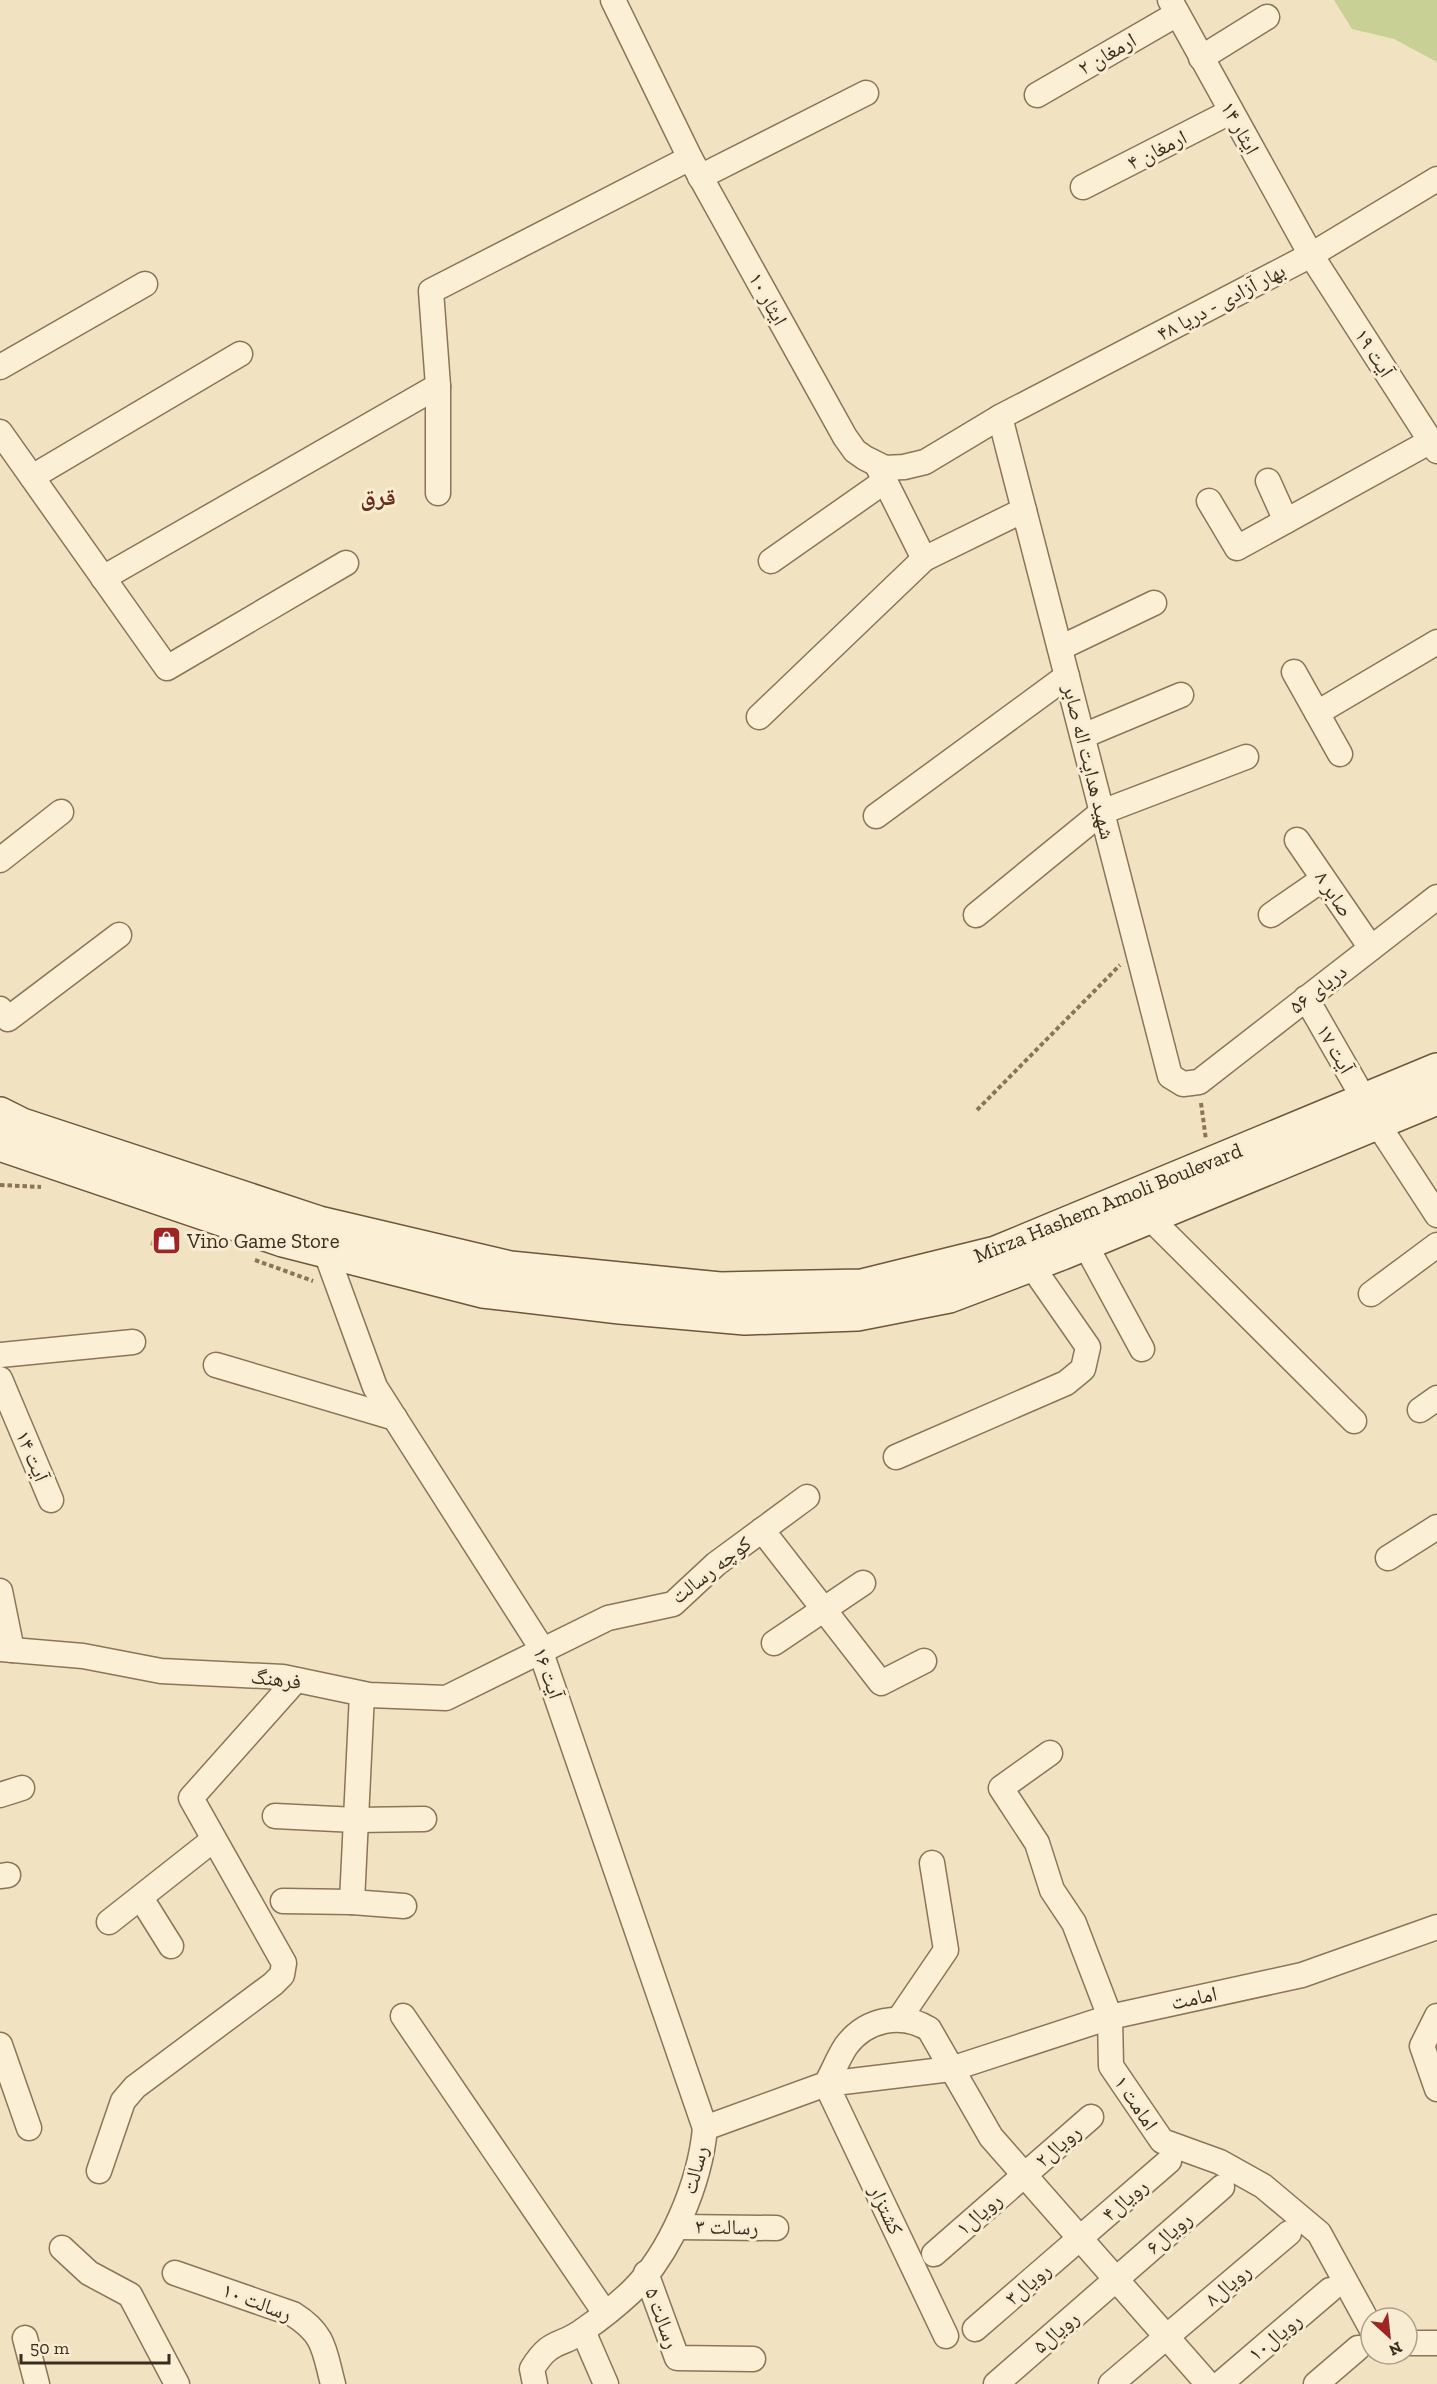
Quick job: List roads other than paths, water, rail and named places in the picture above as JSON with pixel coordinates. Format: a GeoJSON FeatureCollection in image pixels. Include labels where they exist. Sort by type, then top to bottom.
{"type":"FeatureCollection","features":[{"type":"Feature","properties":{"kind":"main road","name":"Mirza Hashem Amoli Boulevard"},"geometry":{"type":"LineString","coordinates":[[1370,1111],[1437,1070]]}},
{"type":"Feature","properties":{"kind":"main road","name":"Mirza Hashem Amoli Boulevard"},"geometry":{"type":"LineString","coordinates":[[0,1144],[168,1187],[510,1268],[720,1289],[862,1286],[996,1253],[1179,1190],[1217,1169],[1370,1111],[1437,1098]]}},
{"type":"Feature","properties":{"kind":"main road","name":"Mirza Hashem Amoli Boulevard"},"geometry":{"type":"LineString","coordinates":[[0,1114],[283,1240],[483,1291],[620,1307],[745,1318],[857,1314],[949,1296],[1149,1217],[1179,1190]]}},
{"type":"Feature","properties":{"kind":"street","name":"ایثار ۱۰"},"geometry":{"type":"LineString","coordinates":[[613,0],[695,167],[845,437],[855,451],[881,473]]}},
{"type":"Feature","properties":{"kind":"street","name":"ایثار ۱۴"},"geometry":{"type":"LineString","coordinates":[[1174,7],[1311,255]]}},
{"type":"Feature","properties":{"kind":"street","name":"ارمغان ۲"},"geometry":{"type":"LineString","coordinates":[[1036,95],[1174,7]]}},
{"type":"Feature","properties":{"kind":"street"},"geometry":{"type":"LineString","coordinates":[[1202,58],[1267,17]]}},
{"type":"Feature","properties":{"kind":"street"},"geometry":{"type":"LineString","coordinates":[[438,493],[438,386],[431,291],[695,167],[866,93]]}},
{"type":"Feature","properties":{"kind":"street","name":"ارمغان ۴"},"geometry":{"type":"LineString","coordinates":[[1083,187],[1230,112]]}},
{"type":"Feature","properties":{"kind":"street","name":"بهار آزادی - دریا ۴۸"},"geometry":{"type":"LineString","coordinates":[[1000,417],[1311,255],[1437,179]]}},
{"type":"Feature","properties":{"kind":"street","name":"آیت ۱۹"},"geometry":{"type":"LineString","coordinates":[[1311,255],[1434,446]]}},
{"type":"Feature","properties":{"kind":"street"},"geometry":{"type":"LineString","coordinates":[[0,367],[145,284]]}},
{"type":"Feature","properties":{"kind":"street"},"geometry":{"type":"LineString","coordinates":[[32,477],[240,354]]}},
{"type":"Feature","properties":{"kind":"street"},"geometry":{"type":"LineString","coordinates":[[103,578],[438,386]]}},
{"type":"Feature","properties":{"kind":"street"},"geometry":{"type":"LineString","coordinates":[[771,561],[881,473],[893,468],[926,462],[1000,417]]}},
{"type":"Feature","properties":{"kind":"street","name":"شهید هدایت اله صابر"},"geometry":{"type":"LineString","coordinates":[[1000,417],[1170,1076],[1183,1084],[1199,1082]]}},
{"type":"Feature","properties":{"kind":"street"},"geometry":{"type":"LineString","coordinates":[[0,432],[167,668],[345,563]]}},
{"type":"Feature","properties":{"kind":"street"},"geometry":{"type":"LineString","coordinates":[[1209,501],[1237,548],[1434,446]]}},
{"type":"Feature","properties":{"kind":"street"},"geometry":{"type":"LineString","coordinates":[[881,473],[924,559]]}},
{"type":"Feature","properties":{"kind":"street"},"geometry":{"type":"LineString","coordinates":[[1268,481],[1286,521]]}},
{"type":"Feature","properties":{"kind":"street"},"geometry":{"type":"LineString","coordinates":[[759,717],[924,559],[1024,510]]}},
{"type":"Feature","properties":{"kind":"street"},"geometry":{"type":"LineString","coordinates":[[1060,648],[1154,603]]}},
{"type":"Feature","properties":{"kind":"street"},"geometry":{"type":"LineString","coordinates":[[1317,713],[1437,642]]}},
{"type":"Feature","properties":{"kind":"street"},"geometry":{"type":"LineString","coordinates":[[1294,672],[1340,754]]}},
{"type":"Feature","properties":{"kind":"street"},"geometry":{"type":"LineString","coordinates":[[876,816],[1067,676]]}},
{"type":"Feature","properties":{"kind":"street"},"geometry":{"type":"LineString","coordinates":[[1083,736],[1181,695]]}},
{"type":"Feature","properties":{"kind":"street"},"geometry":{"type":"LineString","coordinates":[[976,915],[1102,812],[1246,757]]}},
{"type":"Feature","properties":{"kind":"street"},"geometry":{"type":"LineString","coordinates":[[0,860],[61,812]]}},
{"type":"Feature","properties":{"kind":"street","name":"صابر ۸"},"geometry":{"type":"LineString","coordinates":[[1298,840],[1371,948]]}},
{"type":"Feature","properties":{"kind":"street"},"geometry":{"type":"LineString","coordinates":[[1271,915],[1323,879]]}},
{"type":"Feature","properties":{"kind":"street","name":"دریای ۵۶"},"geometry":{"type":"LineString","coordinates":[[1199,1082],[1437,897]]}},
{"type":"Feature","properties":{"kind":"street"},"geometry":{"type":"LineString","coordinates":[[0,1009],[8,1019],[119,935]]}},
{"type":"Feature","properties":{"kind":"street","name":"آیت ۱۷"},"geometry":{"type":"LineString","coordinates":[[1306,998],[1370,1111],[1437,1215]]}},
{"type":"Feature","properties":{"kind":"street"},"geometry":{"type":"LineString","coordinates":[[1149,1217],[1354,1421]]}},
{"type":"Feature","properties":{"kind":"street"},"geometry":{"type":"LineString","coordinates":[[1085,1244],[1142,1349]]}},
{"type":"Feature","properties":{"kind":"street"},"geometry":{"type":"LineString","coordinates":[[1371,1294],[1437,1245]]}},
{"type":"Feature","properties":{"kind":"street","name":"آیت ۱۶"},"geometry":{"type":"LineString","coordinates":[[325,1250],[375,1387],[537,1641],[705,2128]]}},
{"type":"Feature","properties":{"kind":"street"},"geometry":{"type":"LineString","coordinates":[[896,1457],[1066,1383],[1083,1370],[1088,1347],[1030,1265]]}},
{"type":"Feature","properties":{"kind":"street"},"geometry":{"type":"LineString","coordinates":[[0,1355],[133,1342]]}},
{"type":"Feature","properties":{"kind":"street"},"geometry":{"type":"LineString","coordinates":[[216,1365],[395,1418]]}},
{"type":"Feature","properties":{"kind":"street","name":"آيت ۱۴"},"geometry":{"type":"LineString","coordinates":[[0,1379],[51,1500]]}},
{"type":"Feature","properties":{"kind":"street","name":"کوچه رسالت"},"geometry":{"type":"LineString","coordinates":[[541,1651],[608,1618],[673,1604],[716,1564],[807,1497]]}},
{"type":"Feature","properties":{"kind":"street"},"geometry":{"type":"LineString","coordinates":[[1388,1558],[1437,1527]]}},
{"type":"Feature","properties":{"kind":"street"},"geometry":{"type":"LineString","coordinates":[[762,1530],[881,1683],[924,1661]]}},
{"type":"Feature","properties":{"kind":"street"},"geometry":{"type":"LineString","coordinates":[[774,1643],[863,1583]]}},
{"type":"Feature","properties":{"kind":"street"},"geometry":{"type":"LineString","coordinates":[[0,1591],[6,1649]]}},
{"type":"Feature","properties":{"kind":"street","name":"فرهنگ"},"geometry":{"type":"LineString","coordinates":[[6,1649],[83,1656],[161,1671],[283,1677],[362,1694],[446,1698],[541,1651]]}},
{"type":"Feature","properties":{"kind":"street"},"geometry":{"type":"LineString","coordinates":[[99,2171],[123,2102],[135,2087],[282,1975],[284,1963],[191,1798],[296,1680]]}},
{"type":"Feature","properties":{"kind":"street"},"geometry":{"type":"LineString","coordinates":[[352,1902],[362,1694]]}},
{"type":"Feature","properties":{"kind":"street","name":"امامت ۱"},"geometry":{"type":"LineString","coordinates":[[1050,1753],[1001,1788],[1037,1843],[1052,1890],[1074,1923],[1110,2017],[1111,2066],[1162,2141],[1220,2162],[1263,2186],[1319,2233],[1359,2310]]}},
{"type":"Feature","properties":{"kind":"street"},"geometry":{"type":"LineString","coordinates":[[275,1816],[356,1820],[424,1819]]}},
{"type":"Feature","properties":{"kind":"street"},"geometry":{"type":"LineString","coordinates":[[109,1922],[213,1840]]}},
{"type":"Feature","properties":{"kind":"street"},"geometry":{"type":"LineString","coordinates":[[899,2019],[946,1950],[932,1863]]}},
{"type":"Feature","properties":{"kind":"street"},"geometry":{"type":"LineString","coordinates":[[141,1898],[171,1946]]}},
{"type":"Feature","properties":{"kind":"street"},"geometry":{"type":"LineString","coordinates":[[283,1901],[352,1902],[404,1906]]}},
{"type":"Feature","properties":{"kind":"street","name":"امامت"},"geometry":{"type":"LineString","coordinates":[[951,2069],[1110,2017],[1302,1975],[1436,1932]]}},
{"type":"Feature","properties":{"kind":"street"},"geometry":{"type":"LineString","coordinates":[[403,2016],[605,2313]]}},
{"type":"Feature","properties":{"kind":"street"},"geometry":{"type":"LineString","coordinates":[[1437,2016],[1422,2046],[1437,2089]]}},
{"type":"Feature","properties":{"kind":"street"},"geometry":{"type":"LineString","coordinates":[[826,2084],[847,2045],[862,2032],[885,2020],[899,2019],[915,2020],[929,2029],[991,2137],[1209,2384]]}},
{"type":"Feature","properties":{"kind":"street"},"geometry":{"type":"LineString","coordinates":[[0,2045],[29,2128]]}},
{"type":"Feature","properties":{"kind":"street","name":"رسالت"},"geometry":{"type":"LineString","coordinates":[[535,2384],[532,2369],[540,2357],[551,2346],[583,2331],[632,2291],[678,2227],[703,2148],[705,2128],[826,2084],[951,2069]]}},
{"type":"Feature","properties":{"kind":"street","name":"کشتزار"},"geometry":{"type":"LineString","coordinates":[[826,2084],[946,2336]]}},
{"type":"Feature","properties":{"kind":"street","name":"رویال۲"},"geometry":{"type":"LineString","coordinates":[[1024,2175],[1091,2117]]}},
{"type":"Feature","properties":{"kind":"street","name":"رویال۴"},"geometry":{"type":"LineString","coordinates":[[1080,2238],[1169,2161]]}},
{"type":"Feature","properties":{"kind":"street","name":"رویال۱"},"geometry":{"type":"LineString","coordinates":[[934,2254],[1024,2175]]}},
{"type":"Feature","properties":{"kind":"street","name":"رویال۶"},"geometry":{"type":"LineString","coordinates":[[1116,2279],[1222,2187]]}},
{"type":"Feature","properties":{"kind":"street","name":"رسالت ۳"},"geometry":{"type":"LineString","coordinates":[[678,2227],[776,2228]]}},
{"type":"Feature","properties":{"kind":"street","name":"رویال۸"},"geometry":{"type":"LineString","coordinates":[[1111,2384],[1289,2233]]}},
{"type":"Feature","properties":{"kind":"street","name":"رویال۳"},"geometry":{"type":"LineString","coordinates":[[975,2329],[1080,2238]]}},
{"type":"Feature","properties":{"kind":"street"},"geometry":{"type":"LineString","coordinates":[[62,2248],[89,2273],[130,2295],[177,2384]]}},
{"type":"Feature","properties":{"kind":"street","name":"رسالت ۱۰"},"geometry":{"type":"LineString","coordinates":[[175,2273],[293,2314],[309,2324],[321,2340],[333,2384]]}},
{"type":"Feature","properties":{"kind":"street","name":"رسالت ۵"},"geometry":{"type":"LineString","coordinates":[[646,2273],[677,2358],[753,2359]]}},
{"type":"Feature","properties":{"kind":"street","name":"رویال۵"},"geometry":{"type":"LineString","coordinates":[[996,2384],[1116,2279]]}},
{"type":"Feature","properties":{"kind":"street","name":"رویال۱۰"},"geometry":{"type":"LineString","coordinates":[[1220,2384],[1330,2290]]}},
{"type":"Feature","properties":{"kind":"street"},"geometry":{"type":"LineString","coordinates":[[583,2331],[606,2384]]}},
{"type":"Feature","properties":{"kind":"street"},"geometry":{"type":"LineString","coordinates":[[25,2338],[37,2384]]}},
{"type":"Feature","properties":{"kind":"street"},"geometry":{"type":"LineString","coordinates":[[1419,2343],[1437,2343]]}},
{"type":"Feature","properties":{"kind":"street"},"geometry":{"type":"LineString","coordinates":[[1316,2384],[1358,2348]]}},
{"type":"Feature","properties":{"kind":"place","name":"Vino Game Store"},"geometry":{"type":"Point","coordinates":[166,1241]}},
{"type":"Feature","properties":{"kind":"district","name":"قرق"},"geometry":{"type":"Point","coordinates":[378,497]}}]}
